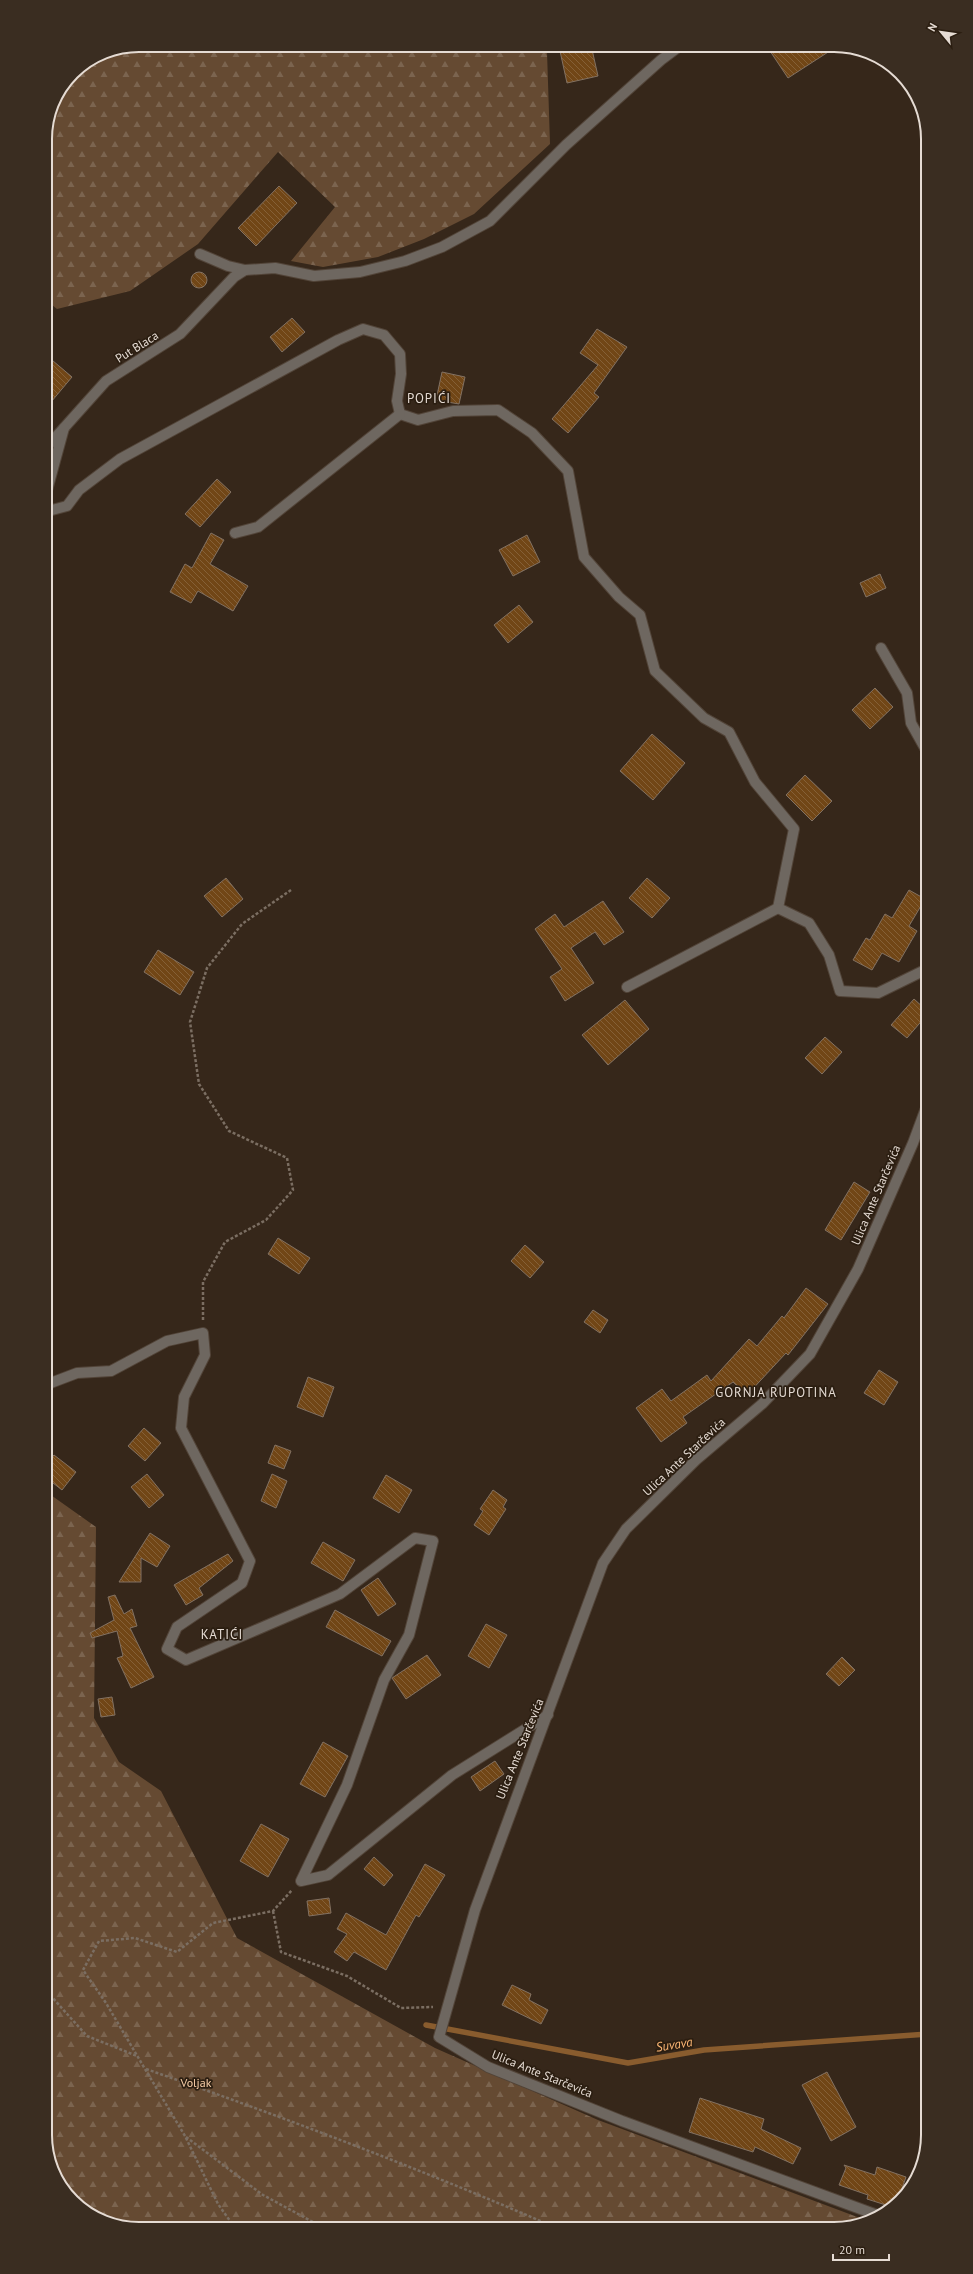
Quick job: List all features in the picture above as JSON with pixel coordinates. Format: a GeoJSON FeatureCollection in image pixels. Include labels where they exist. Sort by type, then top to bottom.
{"type":"FeatureCollection","features":[{"type":"Feature","properties":{"kind":"street"},"geometry":{"type":"LineString","coordinates":[[200,254],[228,266],[245,270],[275,268],[314,276],[360,272],[405,261],[442,247],[490,221],[566,145],[672,52]]}},
{"type":"Feature","properties":{"kind":"street","name":"Put Blaca"},"geometry":{"type":"LineString","coordinates":[[52,441],[106,382],[180,334],[234,277],[245,270]]}},
{"type":"Feature","properties":{"kind":"street"},"geometry":{"type":"LineString","coordinates":[[52,510],[67,506],[79,490],[120,459],[338,340],[363,329],[384,335],[400,354],[401,374],[397,401],[400,414]]}},
{"type":"Feature","properties":{"kind":"street"},"geometry":{"type":"LineString","coordinates":[[400,414],[418,420],[453,411],[498,410],[532,433],[568,470],[584,557],[619,597],[640,615],[655,671],[704,718],[728,732],[755,782],[794,829],[778,908]]}},
{"type":"Feature","properties":{"kind":"street"},"geometry":{"type":"LineString","coordinates":[[235,533],[258,527],[400,414]]}},
{"type":"Feature","properties":{"kind":"street"},"geometry":{"type":"LineString","coordinates":[[52,473],[66,424]]}},
{"type":"Feature","properties":{"kind":"street"},"geometry":{"type":"LineString","coordinates":[[881,648],[907,692],[911,723],[921,741]]}},
{"type":"Feature","properties":{"kind":"street"},"geometry":{"type":"LineString","coordinates":[[778,908],[809,923],[829,955],[840,991],[878,993],[921,972]]}},
{"type":"Feature","properties":{"kind":"street"},"geometry":{"type":"LineString","coordinates":[[627,987],[778,908]]}},
{"type":"Feature","properties":{"kind":"street","name":"Ulica Ante Starčevića"},"geometry":{"type":"LineString","coordinates":[[871,2213],[622,2121],[488,2067],[439,2037],[445,2011],[475,1910],[513,1803],[548,1715],[603,1563],[626,1529],[696,1460],[762,1404],[810,1354],[858,1269],[921,1120]]}},
{"type":"Feature","properties":{"kind":"street"},"geometry":{"type":"LineString","coordinates":[[52,1382],[76,1373],[111,1371],[167,1341],[203,1333],[205,1355],[184,1397],[181,1428],[250,1561],[242,1583],[177,1627],[167,1649],[186,1660],[340,1594],[415,1538],[433,1541],[409,1635],[384,1680],[347,1785],[301,1881]]}},
{"type":"Feature","properties":{"kind":"street"},"geometry":{"type":"LineString","coordinates":[[301,1881],[328,1875],[452,1775],[548,1715]]}},
{"type":"Feature","properties":{"kind":"path"},"geometry":{"type":"LineString","coordinates":[[203,1333],[203,1282],[225,1242],[266,1220],[293,1190],[286,1158],[230,1131],[199,1084],[190,1022],[207,968],[242,924],[291,890]]}},
{"type":"Feature","properties":{"kind":"path"},"geometry":{"type":"LineString","coordinates":[[230,2222],[218,2204],[185,2136],[106,2003],[83,1970],[99,1941],[135,1938],[177,1952],[214,1923],[273,1911],[301,1881]]}},
{"type":"Feature","properties":{"kind":"path"},"geometry":{"type":"LineString","coordinates":[[273,1911],[280,1952],[347,1976],[401,2008],[445,2011]]}},
{"type":"Feature","properties":{"kind":"path"},"geometry":{"type":"LineString","coordinates":[[52,1997],[88,2036],[137,2056]]}},
{"type":"Feature","properties":{"kind":"path"},"geometry":{"type":"LineString","coordinates":[[145,2069],[281,2116],[442,2178],[543,2222]]}},
{"type":"Feature","properties":{"kind":"path"},"geometry":{"type":"LineString","coordinates":[[185,2136],[263,2195],[313,2222]]}},
{"type":"Feature","properties":{"kind":"green space"},"geometry":{"type":"Polygon","coordinates":[[[133,52],[547,52],[550,144],[474,214],[424,239],[378,257],[323,267],[291,261],[335,207],[278,152],[198,244],[130,291],[57,309],[52,305],[52,133],[55,116],[64,95],[70,86],[82,74],[95,64],[111,57],[133,52]]]}},
{"type":"Feature","properties":{"kind":"green space","name":"Voljak"},"geometry":{"type":"Polygon","coordinates":[[[52,1496],[96,1527],[94,1718],[119,1762],[161,1791],[237,1938],[435,2048],[598,2120],[859,2218],[840,2222],[133,2222],[116,2219],[106,2215],[95,2210],[77,2197],[61,2174],[52,2141],[52,1496]]]}},
{"type":"Feature","properties":{"kind":"building"},"geometry":{"type":"Polygon","coordinates":[[[560,52],[593,52],[598,76],[567,83],[560,52]]]}},
{"type":"Feature","properties":{"kind":"building"},"geometry":{"type":"Polygon","coordinates":[[[771,52],[828,52],[788,78],[771,52]]]}},
{"type":"Feature","properties":{"kind":"building"},"geometry":{"type":"Polygon","coordinates":[[[279,186],[297,203],[256,246],[238,228],[279,186]]]}},
{"type":"Feature","properties":{"kind":"building"},"geometry":{"type":"Polygon","coordinates":[[[196,272],[202,272],[207,277],[205,286],[202,288],[196,288],[191,283],[191,277],[196,272]]]}},
{"type":"Feature","properties":{"kind":"building"},"geometry":{"type":"Polygon","coordinates":[[[292,318],[305,332],[282,352],[270,337],[292,318]]]}},
{"type":"Feature","properties":{"kind":"building"},"geometry":{"type":"Polygon","coordinates":[[[597,329],[627,347],[594,393],[599,397],[568,433],[552,419],[598,365],[580,353],[597,329]]]}},
{"type":"Feature","properties":{"kind":"building"},"geometry":{"type":"Polygon","coordinates":[[[52,360],[72,377],[52,401],[52,360]]]}},
{"type":"Feature","properties":{"kind":"building"},"geometry":{"type":"Polygon","coordinates":[[[442,372],[465,377],[459,404],[436,400],[442,372]]]}},
{"type":"Feature","properties":{"kind":"building"},"geometry":{"type":"Polygon","coordinates":[[[217,479],[231,492],[200,527],[185,514],[217,479]]]}},
{"type":"Feature","properties":{"kind":"building"},"geometry":{"type":"Polygon","coordinates":[[[211,533],[224,540],[210,564],[248,586],[233,611],[198,591],[191,603],[170,592],[185,564],[192,568],[211,533]]]}},
{"type":"Feature","properties":{"kind":"building"},"geometry":{"type":"Polygon","coordinates":[[[527,535],[540,562],[513,576],[499,550],[527,535]]]}},
{"type":"Feature","properties":{"kind":"building"},"geometry":{"type":"Polygon","coordinates":[[[880,574],[886,588],[866,597],[860,583],[880,574]]]}},
{"type":"Feature","properties":{"kind":"building"},"geometry":{"type":"Polygon","coordinates":[[[519,605],[533,622],[508,643],[494,625],[519,605]]]}},
{"type":"Feature","properties":{"kind":"building"},"geometry":{"type":"Polygon","coordinates":[[[875,688],[893,707],[870,729],[852,710],[875,688]]]}},
{"type":"Feature","properties":{"kind":"building"},"geometry":{"type":"Polygon","coordinates":[[[652,734],[685,763],[653,800],[620,771],[652,734]]]}},
{"type":"Feature","properties":{"kind":"building"},"geometry":{"type":"Polygon","coordinates":[[[805,775],[832,801],[812,821],[786,795],[805,775]]]}},
{"type":"Feature","properties":{"kind":"building"},"geometry":{"type":"Polygon","coordinates":[[[226,878],[243,899],[222,917],[204,896],[226,878]]]}},
{"type":"Feature","properties":{"kind":"building"},"geometry":{"type":"Polygon","coordinates":[[[647,878],[670,898],[652,918],[629,898],[647,878]]]}},
{"type":"Feature","properties":{"kind":"building"},"geometry":{"type":"Polygon","coordinates":[[[909,890],[921,897],[921,906],[909,926],[917,931],[899,962],[882,953],[872,970],[853,960],[866,938],[870,940],[885,914],[892,918],[909,890]]]}},
{"type":"Feature","properties":{"kind":"building"},"geometry":{"type":"Polygon","coordinates":[[[603,901],[624,932],[604,945],[595,932],[571,948],[594,983],[565,1001],[550,977],[562,969],[535,929],[555,914],[564,927],[603,901]]]}},
{"type":"Feature","properties":{"kind":"building"},"geometry":{"type":"Polygon","coordinates":[[[158,950],[194,972],[180,995],[144,972],[158,950]]]}},
{"type":"Feature","properties":{"kind":"building"},"geometry":{"type":"Polygon","coordinates":[[[914,999],[921,1005],[921,1022],[907,1038],[891,1025],[914,999]]]}},
{"type":"Feature","properties":{"kind":"building"},"geometry":{"type":"Polygon","coordinates":[[[625,1000],[649,1029],[608,1065],[582,1035],[625,1000]]]}},
{"type":"Feature","properties":{"kind":"building"},"geometry":{"type":"Polygon","coordinates":[[[825,1037],[842,1052],[822,1074],[805,1058],[825,1037]]]}},
{"type":"Feature","properties":{"kind":"building"},"geometry":{"type":"Polygon","coordinates":[[[854,1182],[870,1192],[841,1240],[825,1230],[854,1182]]]}},
{"type":"Feature","properties":{"kind":"building"},"geometry":{"type":"Polygon","coordinates":[[[278,1238],[310,1258],[299,1274],[268,1254],[278,1238]]]}},
{"type":"Feature","properties":{"kind":"building"},"geometry":{"type":"Polygon","coordinates":[[[525,1245],[544,1262],[530,1278],[511,1261],[525,1245]]]}},
{"type":"Feature","properties":{"kind":"building"},"geometry":{"type":"Polygon","coordinates":[[[806,1288],[828,1304],[788,1355],[786,1353],[747,1395],[733,1382],[683,1417],[687,1423],[661,1442],[636,1408],[662,1389],[671,1401],[707,1375],[711,1381],[749,1339],[757,1346],[782,1316],[784,1318],[806,1288]]]}},
{"type":"Feature","properties":{"kind":"building"},"geometry":{"type":"Polygon","coordinates":[[[593,1310],[608,1320],[600,1333],[584,1322],[593,1310]]]}},
{"type":"Feature","properties":{"kind":"building"},"geometry":{"type":"Polygon","coordinates":[[[879,1370],[898,1382],[884,1405],[864,1393],[879,1370]]]}},
{"type":"Feature","properties":{"kind":"building"},"geometry":{"type":"Polygon","coordinates":[[[308,1377],[334,1387],[323,1417],[297,1407],[308,1377]]]}},
{"type":"Feature","properties":{"kind":"building"},"geometry":{"type":"Polygon","coordinates":[[[144,1428],[161,1443],[145,1461],[128,1446],[144,1428]]]}},
{"type":"Feature","properties":{"kind":"building"},"geometry":{"type":"Polygon","coordinates":[[[275,1445],[291,1451],[284,1469],[268,1463],[275,1445]]]}},
{"type":"Feature","properties":{"kind":"building"},"geometry":{"type":"Polygon","coordinates":[[[54,1455],[76,1472],[62,1490],[52,1482],[52,1457],[54,1455]]]}},
{"type":"Feature","properties":{"kind":"building"},"geometry":{"type":"Polygon","coordinates":[[[147,1474],[164,1495],[149,1508],[131,1487],[147,1474]]]}},
{"type":"Feature","properties":{"kind":"building"},"geometry":{"type":"Polygon","coordinates":[[[272,1474],[287,1481],[276,1508],[261,1501],[272,1474]]]}},
{"type":"Feature","properties":{"kind":"building"},"geometry":{"type":"Polygon","coordinates":[[[386,1475],[412,1490],[399,1513],[373,1498],[386,1475]]]}},
{"type":"Feature","properties":{"kind":"building"},"geometry":{"type":"Polygon","coordinates":[[[493,1490],[507,1500],[503,1507],[506,1509],[489,1535],[474,1525],[483,1511],[480,1509],[493,1490]]]}},
{"type":"Feature","properties":{"kind":"building"},"geometry":{"type":"Polygon","coordinates":[[[150,1533],[170,1546],[157,1567],[141,1558],[141,1582],[119,1582],[150,1533]]]}},
{"type":"Feature","properties":{"kind":"building"},"geometry":{"type":"Polygon","coordinates":[[[323,1542],[355,1560],[343,1581],[311,1563],[323,1542]]]}},
{"type":"Feature","properties":{"kind":"building"},"geometry":{"type":"Polygon","coordinates":[[[228,1554],[233,1561],[199,1588],[203,1595],[186,1605],[174,1585],[228,1554]]]}},
{"type":"Feature","properties":{"kind":"building"},"geometry":{"type":"Polygon","coordinates":[[[378,1578],[396,1604],[378,1616],[361,1590],[378,1578]]]}},
{"type":"Feature","properties":{"kind":"building"},"geometry":{"type":"Polygon","coordinates":[[[115,1595],[124,1614],[132,1609],[137,1626],[130,1628],[154,1677],[131,1688],[117,1658],[123,1656],[117,1631],[92,1638],[90,1633],[114,1620],[108,1597],[115,1595]]]}},
{"type":"Feature","properties":{"kind":"building"},"geometry":{"type":"Polygon","coordinates":[[[335,1610],[391,1641],[382,1656],[326,1627],[335,1610]]]}},
{"type":"Feature","properties":{"kind":"building"},"geometry":{"type":"Polygon","coordinates":[[[486,1624],[507,1635],[489,1668],[468,1656],[486,1624]]]}},
{"type":"Feature","properties":{"kind":"building"},"geometry":{"type":"Polygon","coordinates":[[[427,1655],[441,1675],[406,1699],[392,1678],[427,1655]]]}},
{"type":"Feature","properties":{"kind":"building"},"geometry":{"type":"Polygon","coordinates":[[[842,1657],[855,1670],[839,1686],[826,1674],[842,1657]]]}},
{"type":"Feature","properties":{"kind":"building"},"geometry":{"type":"Polygon","coordinates":[[[112,1697],[115,1715],[101,1717],[98,1699],[112,1697]]]}},
{"type":"Feature","properties":{"kind":"building"},"geometry":{"type":"Polygon","coordinates":[[[323,1742],[348,1756],[325,1797],[300,1784],[323,1742]]]}},
{"type":"Feature","properties":{"kind":"building"},"geometry":{"type":"Polygon","coordinates":[[[495,1761],[504,1774],[480,1791],[471,1777],[495,1761]]]}},
{"type":"Feature","properties":{"kind":"building"},"geometry":{"type":"Polygon","coordinates":[[[261,1824],[289,1839],[268,1877],[240,1861],[261,1824]]]}},
{"type":"Feature","properties":{"kind":"building"},"geometry":{"type":"Polygon","coordinates":[[[374,1857],[393,1875],[384,1886],[364,1869],[374,1857]]]}},
{"type":"Feature","properties":{"kind":"building"},"geometry":{"type":"Polygon","coordinates":[[[425,1864],[445,1875],[419,1917],[416,1915],[386,1970],[354,1952],[347,1961],[334,1952],[347,1934],[337,1929],[346,1913],[386,1935],[425,1864]]]}},
{"type":"Feature","properties":{"kind":"building"},"geometry":{"type":"Polygon","coordinates":[[[329,1898],[331,1913],[309,1916],[307,1901],[329,1898]]]}},
{"type":"Feature","properties":{"kind":"building"},"geometry":{"type":"Polygon","coordinates":[[[512,1985],[531,1994],[529,2000],[548,2010],[541,2024],[502,2005],[512,1985]]]}},
{"type":"Feature","properties":{"kind":"building"},"geometry":{"type":"Polygon","coordinates":[[[827,2072],[856,2127],[831,2141],[802,2085],[827,2072]]]}},
{"type":"Feature","properties":{"kind":"building"},"geometry":{"type":"Polygon","coordinates":[[[700,2098],[764,2119],[761,2129],[801,2148],[793,2164],[755,2147],[753,2152],[689,2132],[700,2098]]]}},
{"type":"Feature","properties":{"kind":"building"},"geometry":{"type":"Polygon","coordinates":[[[844,2165],[875,2175],[877,2167],[906,2177],[902,2188],[896,2197],[886,2205],[867,2199],[868,2195],[839,2185],[846,2168],[844,2165]]]}},
{"type":"Feature","properties":{"kind":"waterway","name":"Suvava"},"geometry":{"type":"LineString","coordinates":[[426,2025],[628,2063],[704,2050],[921,2034]]}},
{"type":"Feature","properties":{"kind":"district","name":"POPIĆI"},"geometry":{"type":"Point","coordinates":[429,398]}},
{"type":"Feature","properties":{"kind":"district","name":"GORNJA RUPOTINA"},"geometry":{"type":"Point","coordinates":[776,1392]}},
{"type":"Feature","properties":{"kind":"district","name":"KATIĆI"},"geometry":{"type":"Point","coordinates":[222,1634]}}]}
